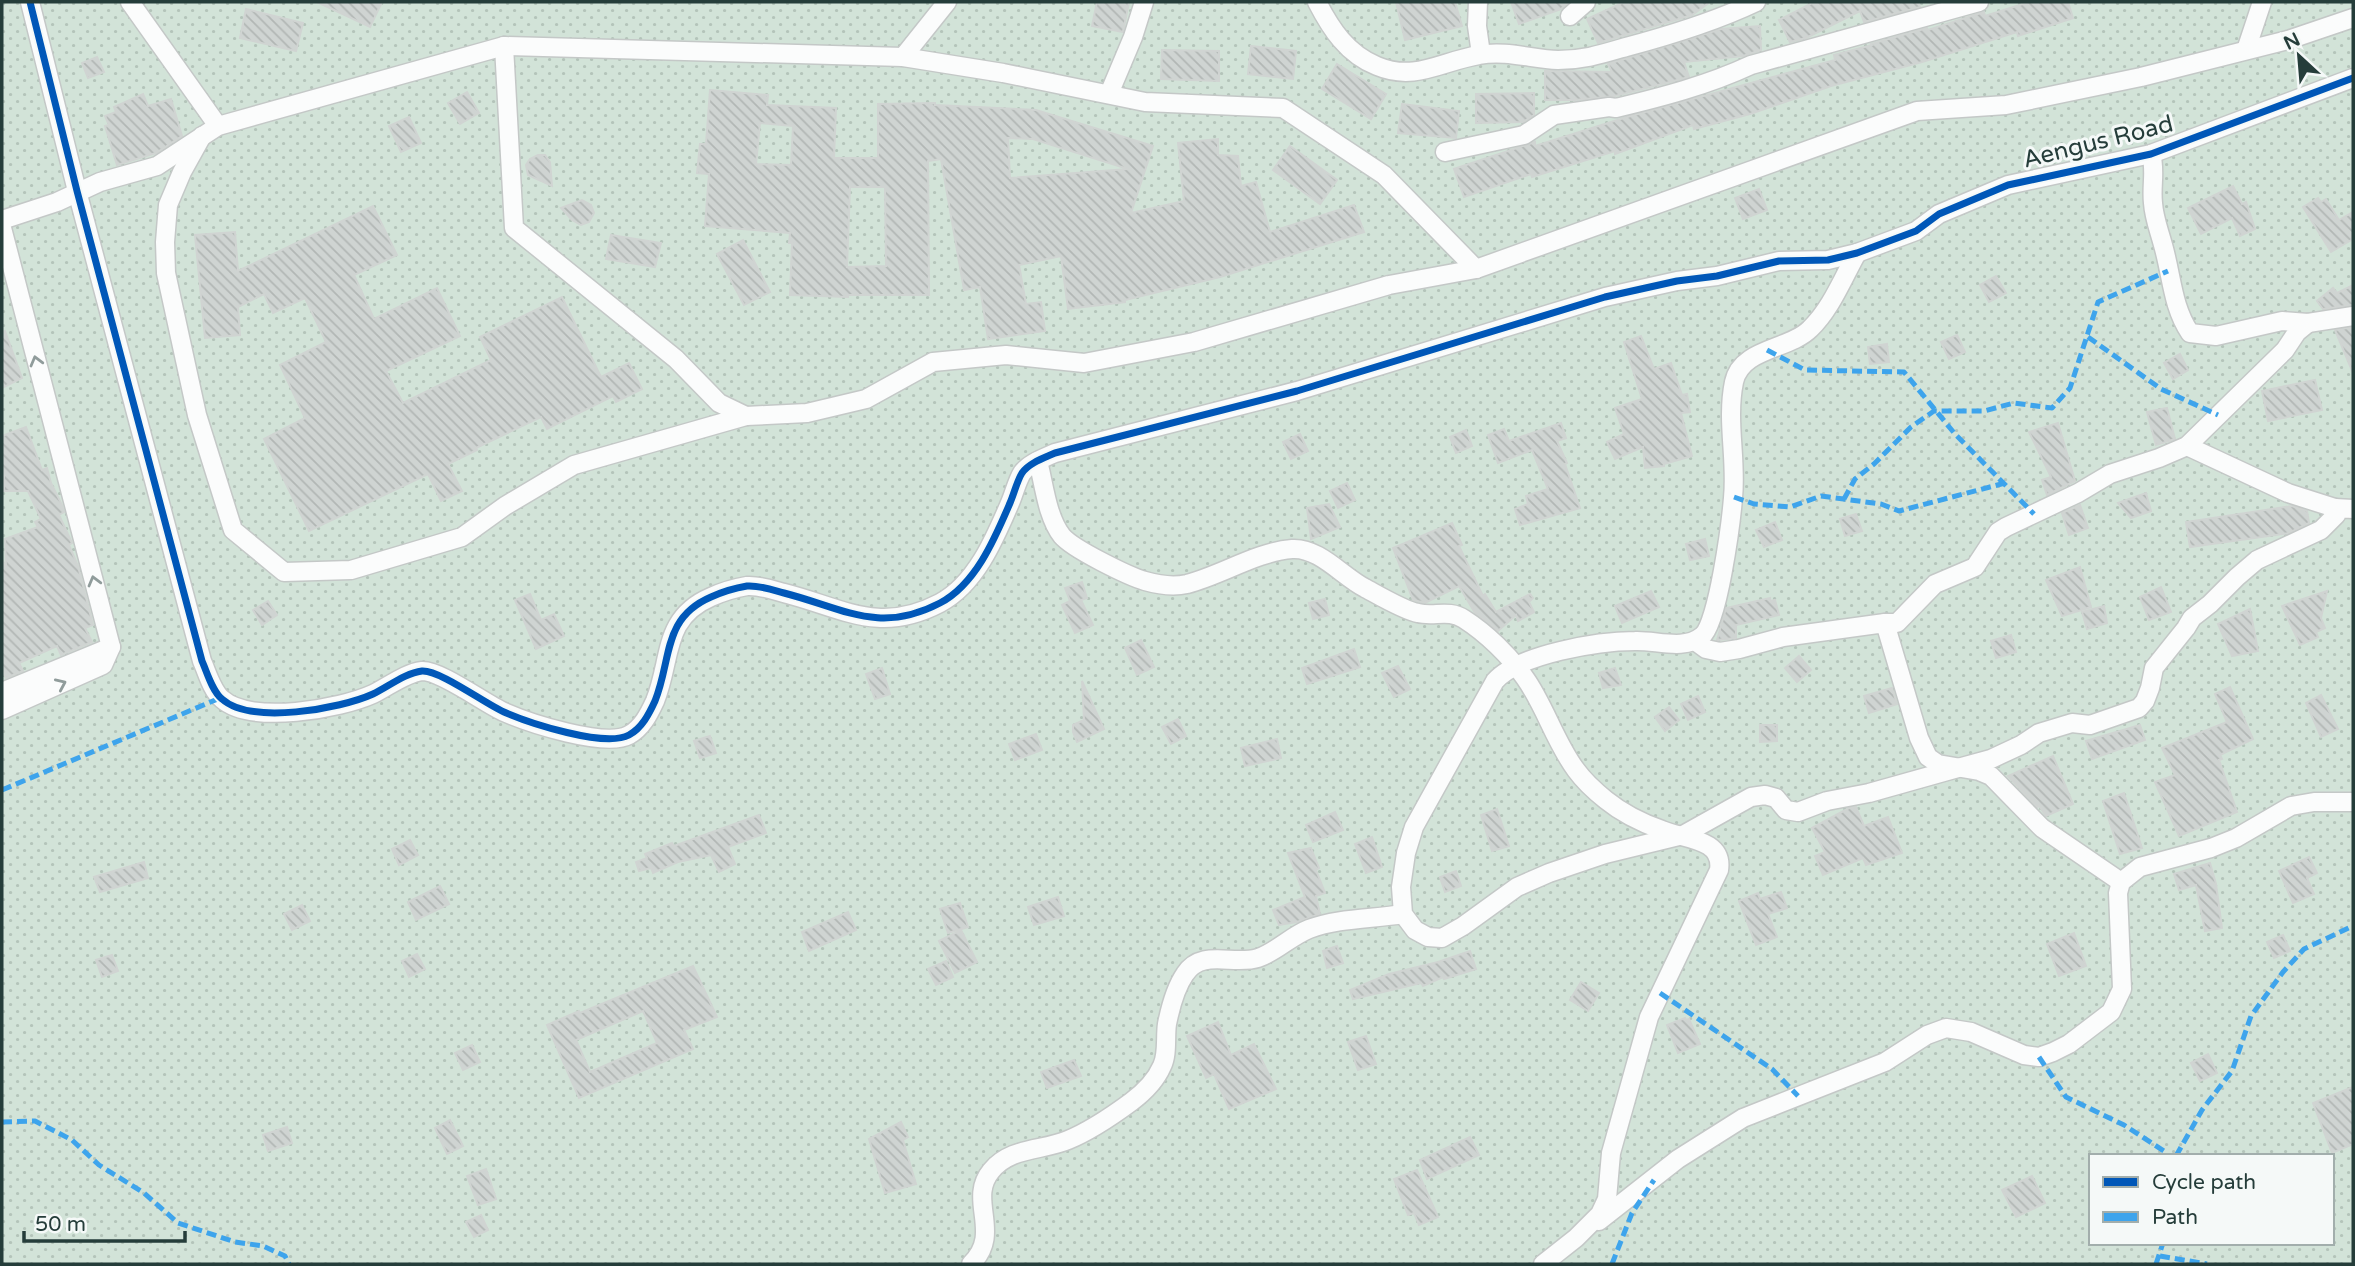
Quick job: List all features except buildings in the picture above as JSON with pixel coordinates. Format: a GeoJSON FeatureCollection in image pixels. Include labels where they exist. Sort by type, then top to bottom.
{"type":"FeatureCollection","features":[{"type":"Feature","properties":{"kind":"street"},"geometry":{"type":"LineString","coordinates":[[30,2],[77,191],[202,661],[220,698],[238,709],[271,714],[333,705],[370,695],[412,674],[424,671],[439,676],[505,712],[576,734],[614,740],[629,734],[643,723],[660,687],[674,631],[683,615],[704,600],[749,586],[800,597],[863,618],[889,619],[915,614],[942,602],[960,587],[990,550],[1023,472],[1038,461],[1052,517],[1061,534],[1072,545],[1144,581],[1174,586],[1191,583],[1281,551],[1294,549],[1312,553],[1363,587],[1418,613],[1449,613],[1463,618],[1499,648],[1524,677],[1576,770],[1607,800],[1642,822],[1705,844],[1718,854],[1719,870],[1649,1017],[1611,1153],[1607,1199],[1600,1214],[1576,1238]]}},
{"type":"Feature","properties":{"kind":"street"},"geometry":{"type":"LineString","coordinates":[[130,2],[173,59],[210,131]]}},
{"type":"Feature","properties":{"kind":"street"},"geometry":{"type":"LineString","coordinates":[[903,57],[947,2]]}},
{"type":"Feature","properties":{"kind":"street"},"geometry":{"type":"LineString","coordinates":[[1109,94],[1133,37],[1144,2]]}},
{"type":"Feature","properties":{"kind":"street"},"geometry":{"type":"LineString","coordinates":[[1317,2],[1330,27],[1346,47],[1376,66],[1408,74],[1481,54],[1522,54],[1556,60],[1592,58],[1715,20],[1756,2]]}},
{"type":"Feature","properties":{"kind":"street"},"geometry":{"type":"LineString","coordinates":[[1478,2],[1477,26],[1481,54]]}},
{"type":"Feature","properties":{"kind":"street"},"geometry":{"type":"LineString","coordinates":[[1570,16],[1586,2]]}},
{"type":"Feature","properties":{"kind":"street"},"geometry":{"type":"LineString","coordinates":[[1445,152],[1524,135],[1554,116],[1616,108],[1717,81],[1751,65],[1979,2]]}},
{"type":"Feature","properties":{"kind":"street"},"geometry":{"type":"LineString","coordinates":[[2246,50],[2262,2]]}},
{"type":"Feature","properties":{"kind":"street"},"geometry":{"type":"LineString","coordinates":[[210,131],[182,172],[168,205],[166,273],[197,415],[233,530],[284,572],[351,570],[462,537],[505,506],[574,465],[746,416],[807,413],[866,399],[933,362],[1006,355],[1084,363],[1144,353],[1218,335],[1389,285],[1476,269],[1917,111],[2006,105],[2141,78],[2288,40],[2353,18]]}},
{"type":"Feature","properties":{"kind":"street"},"geometry":{"type":"LineString","coordinates":[[2,220],[57,202],[100,182],[157,166],[210,131],[504,46],[903,57],[1146,102],[1283,108],[1384,175],[1476,269]]}},
{"type":"Feature","properties":{"kind":"street"},"geometry":{"type":"LineString","coordinates":[[504,46],[514,228],[676,359],[719,403],[746,416]]}},
{"type":"Feature","properties":{"kind":"street","name":"Aengus Road"},"geometry":{"type":"LineString","coordinates":[[1038,461],[1055,453],[1297,391],[1605,297],[1677,281],[1717,276],[1779,261],[1828,260],[1857,253],[1916,231],[1939,214],[2008,185],[2151,154],[2353,78]]}},
{"type":"Feature","properties":{"kind":"street"},"geometry":{"type":"LineString","coordinates":[[2151,154],[2155,166],[2152,192],[2154,215],[2164,247],[2177,309],[2190,333],[2216,336],[2282,321],[2308,323],[2338,316],[2353,316]]}},
{"type":"Feature","properties":{"kind":"street"},"geometry":{"type":"LineString","coordinates":[[2,228],[111,647],[103,665],[2,710]]}},
{"type":"Feature","properties":{"kind":"street"},"geometry":{"type":"LineString","coordinates":[[1857,253],[1831,302],[1808,331],[1748,361],[1735,377],[1730,405],[1734,497],[1710,628],[1704,636],[1695,641],[1670,643],[1635,640],[1595,645],[1552,654],[1503,672],[1495,681],[1415,827],[1406,853],[1403,914],[1415,930],[1428,937],[1442,938],[1464,926],[1517,887],[1605,854],[1683,835],[1751,797],[1765,795],[1776,798],[1786,810],[1798,812],[1827,801],[1869,793],[1991,759],[2039,733],[2072,723],[2090,725],[2139,708],[2150,688],[2154,668],[2192,618],[2258,560],[2321,530],[2344,509]]}},
{"type":"Feature","properties":{"kind":"street"},"geometry":{"type":"LineString","coordinates":[[1695,641],[1706,649],[1720,652],[1783,637],[1897,623],[1935,584],[1975,567],[1998,532],[2006,527],[2078,493],[2110,474],[2187,446],[2285,350],[2297,332],[2308,323]]}},
{"type":"Feature","properties":{"kind":"street"},"geometry":{"type":"LineString","coordinates":[[2187,446],[2288,493],[2344,509]]}},
{"type":"Feature","properties":{"kind":"street"},"geometry":{"type":"LineString","coordinates":[[1885,623],[1922,748],[1928,757],[1938,764],[1979,771],[1991,776],[2042,828],[2121,882]]}},
{"type":"Feature","properties":{"kind":"street"},"geometry":{"type":"LineString","coordinates":[[2,692],[111,647]]}},
{"type":"Feature","properties":{"kind":"street"},"geometry":{"type":"LineString","coordinates":[[1543,1264],[1678,1159],[1743,1118],[1885,1062],[1946,1028],[1970,1032],[2012,1051],[2039,1057],[2069,1044],[2111,1012],[2122,989],[2118,892],[2121,882],[2140,867],[2211,848],[2236,838],[2291,806],[2314,802],[2353,802]]}},
{"type":"Feature","properties":{"kind":"street"},"geometry":{"type":"LineString","coordinates":[[971,1264],[980,1255],[986,1238],[982,1198],[983,1182],[988,1174],[994,1166],[1016,1153],[1065,1142],[1082,1134],[1134,1100],[1154,1080],[1163,1064],[1167,1023],[1185,974],[1194,964],[1207,959],[1237,961],[1258,958],[1307,930],[1332,922],[1403,914]]}},
{"type":"Feature","properties":{"kind":"green space"},"geometry":{"type":"Polygon","coordinates":[[[2,2],[2353,2],[2353,1264],[2,1264],[2,2]]]}},
{"type":"Feature","properties":{"kind":"marked path"},"geometry":{"type":"LineString","coordinates":[[1844,499],[1855,479],[1911,427],[1934,411],[1984,411],[2014,403],[2052,408],[2070,388],[2098,302],[2168,271]]}},
{"type":"Feature","properties":{"kind":"marked path"},"geometry":{"type":"LineString","coordinates":[[2088,337],[2161,389],[2218,415]]}},
{"type":"Feature","properties":{"kind":"marked path"},"geometry":{"type":"LineString","coordinates":[[1767,350],[1805,370],[1904,372],[1955,434],[2034,514]]}},
{"type":"Feature","properties":{"kind":"marked path"},"geometry":{"type":"LineString","coordinates":[[1734,497],[1754,504],[1790,507],[1821,496],[1881,504],[1899,511],[2005,483]]}},
{"type":"Feature","properties":{"kind":"marked path"},"geometry":{"type":"LineString","coordinates":[[2,790],[220,698]]}},
{"type":"Feature","properties":{"kind":"marked path"},"geometry":{"type":"LineString","coordinates":[[2177,1154],[2202,1110],[2232,1071],[2251,1016],[2283,972],[2304,949],[2353,926]]}},
{"type":"Feature","properties":{"kind":"marked path"},"geometry":{"type":"LineString","coordinates":[[1660,993],[1772,1069],[1798,1096]]}},
{"type":"Feature","properties":{"kind":"marked path"},"geometry":{"type":"LineString","coordinates":[[2039,1057],[2066,1097],[2124,1125],[2166,1154]]}},
{"type":"Feature","properties":{"kind":"marked path"},"geometry":{"type":"LineString","coordinates":[[2,1122],[35,1121],[72,1140],[99,1165],[144,1193],[178,1223],[235,1242],[263,1246],[285,1256],[289,1264]]}},
{"type":"Feature","properties":{"kind":"marked path"},"geometry":{"type":"LineString","coordinates":[[1612,1264],[1632,1213],[1654,1180]]}},
{"type":"Feature","properties":{"kind":"marked path"},"geometry":{"type":"LineString","coordinates":[[2156,1264],[2162,1245]]}},
{"type":"Feature","properties":{"kind":"marked path"},"geometry":{"type":"LineString","coordinates":[[2160,1256],[2207,1264]]}},
{"type":"Feature","properties":{"kind":"cycle path"},"geometry":{"type":"LineString","coordinates":[[30,2],[77,191],[202,661],[218,696],[235,707],[253,711],[296,712],[358,700],[409,674],[422,671],[440,676],[516,717],[548,728],[603,738],[629,735],[641,725],[655,701],[676,628],[695,606],[715,595],[756,586],[861,616],[879,618],[918,612],[953,595],[983,559],[1022,473],[1055,453],[1297,391],[1605,297],[1677,281],[1717,276],[1779,261],[1828,260],[1857,253],[1916,231],[1939,214],[2008,185],[2151,154],[2353,78]]}}]}
